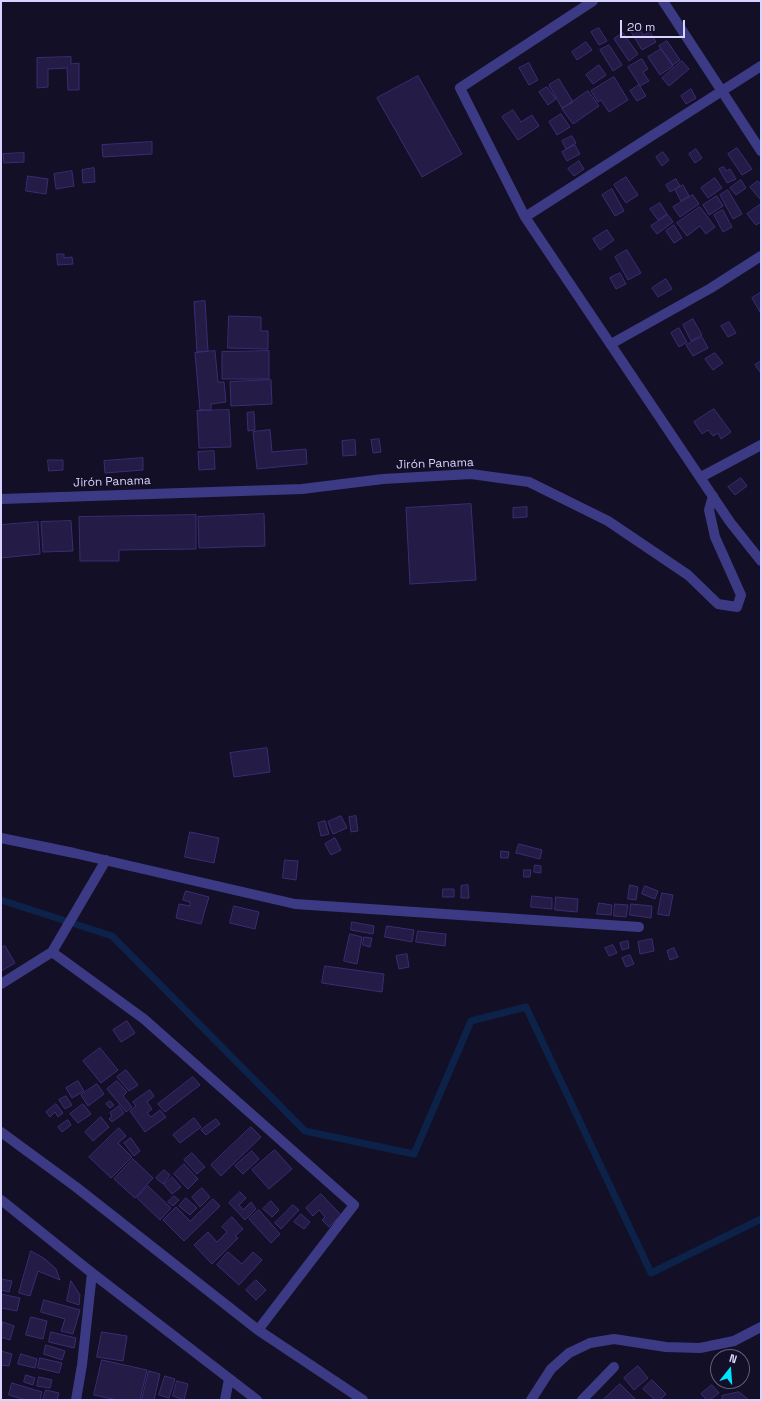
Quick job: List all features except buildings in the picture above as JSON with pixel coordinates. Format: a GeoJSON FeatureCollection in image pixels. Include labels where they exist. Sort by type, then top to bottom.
{"type":"FeatureCollection","features":[{"type":"Feature","properties":{"kind":"street"},"geometry":{"type":"LineString","coordinates":[[593,1],[460,88],[525,217],[730,522],[761,561]]}},
{"type":"Feature","properties":{"kind":"street"},"geometry":{"type":"LineString","coordinates":[[663,1],[761,151]]}},
{"type":"Feature","properties":{"kind":"street"},"geometry":{"type":"LineString","coordinates":[[525,217],[761,66]]}},
{"type":"Feature","properties":{"kind":"street"},"geometry":{"type":"LineString","coordinates":[[611,344],[711,288],[761,256]]}},
{"type":"Feature","properties":{"kind":"street"},"geometry":{"type":"LineString","coordinates":[[701,477],[761,445]]}},
{"type":"Feature","properties":{"kind":"street","name":"Jirón Panama"},"geometry":{"type":"LineString","coordinates":[[1,499],[302,489],[383,479],[471,474],[529,482],[608,521],[688,575],[718,604],[737,607],[741,595],[716,537],[709,510],[713,496]]}},
{"type":"Feature","properties":{"kind":"street"},"geometry":{"type":"LineString","coordinates":[[1,838],[106,860],[295,904],[639,927]]}},
{"type":"Feature","properties":{"kind":"street"},"geometry":{"type":"LineString","coordinates":[[1,984],[52,952],[106,860]]}},
{"type":"Feature","properties":{"kind":"street"},"geometry":{"type":"LineString","coordinates":[[52,952],[144,1019],[354,1205],[258,1330]]}},
{"type":"Feature","properties":{"kind":"street"},"geometry":{"type":"LineString","coordinates":[[1,1132],[76,1187],[258,1330],[363,1400]]}},
{"type":"Feature","properties":{"kind":"street"},"geometry":{"type":"LineString","coordinates":[[1,1200],[92,1273],[257,1400]]}},
{"type":"Feature","properties":{"kind":"street"},"geometry":{"type":"LineString","coordinates":[[76,1400],[82,1365],[92,1273]]}},
{"type":"Feature","properties":{"kind":"street"},"geometry":{"type":"LineString","coordinates":[[531,1400],[551,1369],[568,1353],[590,1343],[614,1339],[666,1347],[700,1348],[734,1340],[761,1327]]}},
{"type":"Feature","properties":{"kind":"street"},"geometry":{"type":"LineString","coordinates":[[582,1400],[614,1367]]}},
{"type":"Feature","properties":{"kind":"street"},"geometry":{"type":"LineString","coordinates":[[226,1400],[230,1379]]}},
{"type":"Feature","properties":{"kind":"waterway"},"geometry":{"type":"LineString","coordinates":[[1,900],[112,936],[305,1131],[414,1154],[471,1021],[526,1007],[651,1273],[761,1219]]}}]}
